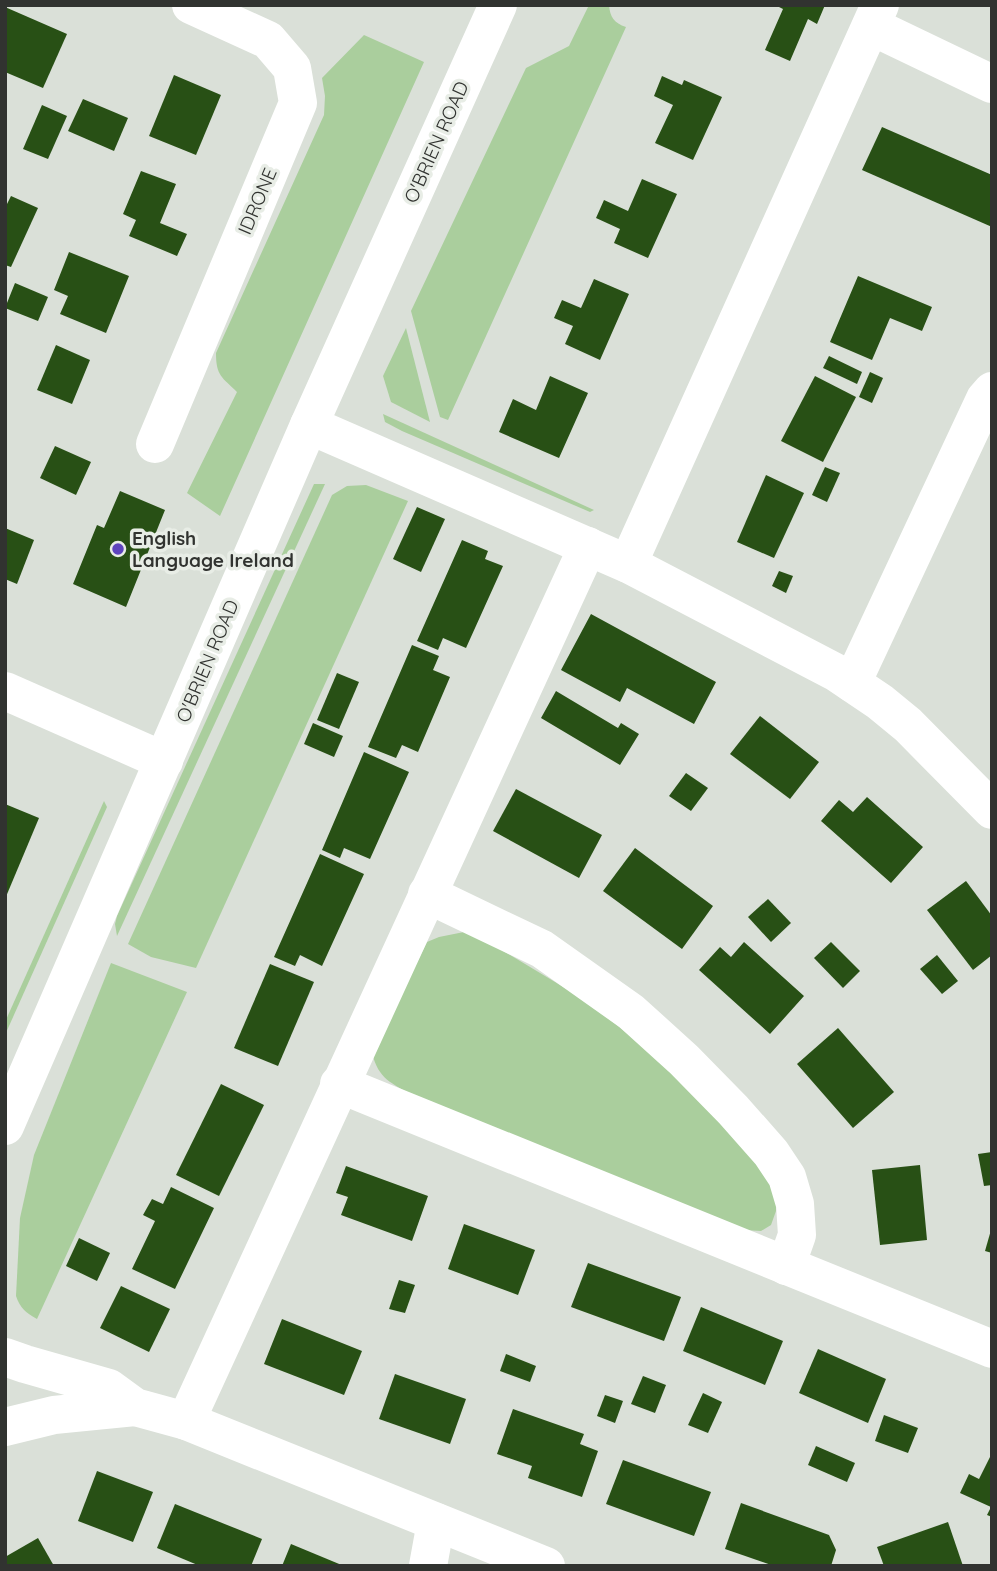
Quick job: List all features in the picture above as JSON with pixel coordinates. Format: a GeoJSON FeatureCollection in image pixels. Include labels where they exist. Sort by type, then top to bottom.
{"type":"FeatureCollection","features":[{"type":"Feature","properties":{"kind":"street","name":"IDRONE"},"geometry":{"type":"LineString","coordinates":[[155,444],[298,103],[292,68],[268,40],[191,5]]}},
{"type":"Feature","properties":{"kind":"street","name":"O'BRIEN ROAD"},"geometry":{"type":"LineString","coordinates":[[5,1126],[309,425],[498,5]]}},
{"type":"Feature","properties":{"kind":"street"},"geometry":{"type":"LineString","coordinates":[[628,564],[875,15],[992,84]]}},
{"type":"Feature","properties":{"kind":"street"},"geometry":{"type":"LineString","coordinates":[[852,683],[985,399],[992,391]]}},
{"type":"Feature","properties":{"kind":"street"},"geometry":{"type":"LineString","coordinates":[[309,425],[628,564],[837,673],[908,725],[992,810]]}},
{"type":"Feature","properties":{"kind":"street"},"geometry":{"type":"LineString","coordinates":[[186,1421],[587,545]]}},
{"type":"Feature","properties":{"kind":"street"},"geometry":{"type":"LineString","coordinates":[[5,691],[164,761]]}},
{"type":"Feature","properties":{"kind":"street"},"geometry":{"type":"LineString","coordinates":[[427,894],[542,949],[631,1012],[684,1060],[733,1110],[771,1153],[787,1177],[795,1204],[797,1234],[786,1266]]}},
{"type":"Feature","properties":{"kind":"street"},"geometry":{"type":"LineString","coordinates":[[340,1084],[992,1349]]}},
{"type":"Feature","properties":{"kind":"street"},"geometry":{"type":"LineString","coordinates":[[5,1357],[109,1388],[135,1407],[186,1421],[546,1566]]}},
{"type":"Feature","properties":{"kind":"street"},"geometry":{"type":"LineString","coordinates":[[5,1427],[54,1415],[135,1407]]}},
{"type":"Feature","properties":{"kind":"street"},"geometry":{"type":"LineString","coordinates":[[428,1566],[436,1522]]}},
{"type":"Feature","properties":{"kind":"green space"},"geometry":{"type":"Polygon","coordinates":[[[589,5],[609,5],[613,19],[626,27],[448,420],[440,417],[411,311],[526,68],[569,46],[589,5]]]}},
{"type":"Feature","properties":{"kind":"green space"},"geometry":{"type":"Polygon","coordinates":[[[364,35],[424,62],[220,516],[187,493],[237,392],[219,371],[216,353],[324,115],[322,78],[364,35]]]}},
{"type":"Feature","properties":{"kind":"green space"},"geometry":{"type":"Polygon","coordinates":[[[406,328],[430,422],[391,402],[383,376],[406,328]]]}},
{"type":"Feature","properties":{"kind":"green space"},"geometry":{"type":"Polygon","coordinates":[[[383,414],[594,510],[590,512],[402,431],[385,422],[383,414]]]}},
{"type":"Feature","properties":{"kind":"green space"},"geometry":{"type":"Polygon","coordinates":[[[314,484],[325,484],[117,936],[117,916],[314,484]]]}},
{"type":"Feature","properties":{"kind":"green space"},"geometry":{"type":"Polygon","coordinates":[[[366,485],[408,501],[196,968],[151,957],[128,944],[332,495],[347,486],[366,485]]]}},
{"type":"Feature","properties":{"kind":"green space"},"geometry":{"type":"Polygon","coordinates":[[[104,801],[107,807],[5,1035],[5,1022],[104,801]]]}},
{"type":"Feature","properties":{"kind":"green space"},"geometry":{"type":"Polygon","coordinates":[[[464,932],[485,940],[585,1000],[642,1045],[723,1120],[776,1189],[776,1211],[771,1225],[761,1231],[744,1230],[413,1096],[382,1075],[372,1053],[427,942],[464,932]]]}},
{"type":"Feature","properties":{"kind":"green space"},"geometry":{"type":"Polygon","coordinates":[[[111,963],[187,992],[37,1319],[24,1310],[16,1296],[20,1218],[34,1155],[111,963]]]}},
{"type":"Feature","properties":{"kind":"building"},"geometry":{"type":"Polygon","coordinates":[[[775,5],[825,5],[817,24],[808,19],[790,61],[765,50],[783,9],[775,5]]]}},
{"type":"Feature","properties":{"kind":"building"},"geometry":{"type":"Polygon","coordinates":[[[5,7],[67,34],[43,88],[5,72],[5,7]]]}},
{"type":"Feature","properties":{"kind":"building"},"geometry":{"type":"Polygon","coordinates":[[[174,75],[221,95],[196,155],[149,136],[174,75]]]}},
{"type":"Feature","properties":{"kind":"building"},"geometry":{"type":"Polygon","coordinates":[[[662,76],[682,85],[684,80],[722,97],[693,160],[655,143],[673,105],[654,96],[662,76]]]}},
{"type":"Feature","properties":{"kind":"building"},"geometry":{"type":"Polygon","coordinates":[[[83,99],[128,118],[114,151],[68,131],[83,99]]]}},
{"type":"Feature","properties":{"kind":"building"},"geometry":{"type":"Polygon","coordinates":[[[42,105],[67,116],[48,159],[23,149],[42,105]]]}},
{"type":"Feature","properties":{"kind":"building"},"geometry":{"type":"Polygon","coordinates":[[[882,127],[992,175],[992,227],[862,170],[882,127]]]}},
{"type":"Feature","properties":{"kind":"building"},"geometry":{"type":"Polygon","coordinates":[[[141,171],[176,184],[160,223],[187,234],[177,256],[129,236],[136,220],[123,214],[141,171]]]}},
{"type":"Feature","properties":{"kind":"building"},"geometry":{"type":"Polygon","coordinates":[[[642,179],[677,194],[648,258],[614,243],[620,229],[596,218],[604,200],[628,211],[642,179]]]}},
{"type":"Feature","properties":{"kind":"building"},"geometry":{"type":"Polygon","coordinates":[[[11,196],[38,208],[11,267],[5,265],[5,208],[11,196]]]}},
{"type":"Feature","properties":{"kind":"building"},"geometry":{"type":"Polygon","coordinates":[[[69,252],[129,276],[106,333],[60,314],[68,296],[54,290],[69,252]]]}},
{"type":"Feature","properties":{"kind":"building"},"geometry":{"type":"Polygon","coordinates":[[[858,276],[932,307],[922,331],[890,318],[872,360],[830,342],[858,276]]]}},
{"type":"Feature","properties":{"kind":"building"},"geometry":{"type":"Polygon","coordinates":[[[594,279],[629,294],[600,360],[565,344],[573,326],[554,318],[562,300],[581,308],[594,279]]]}},
{"type":"Feature","properties":{"kind":"building"},"geometry":{"type":"Polygon","coordinates":[[[15,283],[48,297],[38,321],[5,308],[15,283]]]}},
{"type":"Feature","properties":{"kind":"building"},"geometry":{"type":"Polygon","coordinates":[[[56,345],[90,360],[72,404],[37,390],[56,345]]]}},
{"type":"Feature","properties":{"kind":"building"},"geometry":{"type":"Polygon","coordinates":[[[829,356],[862,372],[857,384],[823,368],[829,356]]]}},
{"type":"Feature","properties":{"kind":"building"},"geometry":{"type":"Polygon","coordinates":[[[870,372],[883,378],[872,403],[859,397],[870,372]]]}},
{"type":"Feature","properties":{"kind":"building"},"geometry":{"type":"Polygon","coordinates":[[[550,376],[588,393],[559,458],[499,432],[513,399],[536,410],[550,376]]]}},
{"type":"Feature","properties":{"kind":"building"},"geometry":{"type":"Polygon","coordinates":[[[815,376],[856,397],[823,462],[781,441],[815,376]]]}},
{"type":"Feature","properties":{"kind":"building"},"geometry":{"type":"Polygon","coordinates":[[[55,446],[91,462],[76,495],[40,478],[55,446]]]}},
{"type":"Feature","properties":{"kind":"building"},"geometry":{"type":"Polygon","coordinates":[[[825,467],[840,473],[827,502],[812,495],[825,467]]]}},
{"type":"Feature","properties":{"kind":"building"},"geometry":{"type":"Polygon","coordinates":[[[766,475],[804,493],[774,558],[737,542],[766,475]]]}},
{"type":"Feature","properties":{"kind":"building","name":"English Language Ireland"},"geometry":{"type":"Polygon","coordinates":[[[120,491],[165,510],[126,607],[73,584],[97,525],[104,528],[120,491]]]}},
{"type":"Feature","properties":{"kind":"building"},"geometry":{"type":"Polygon","coordinates":[[[417,507],[445,519],[421,572],[393,559],[417,507]]]}},
{"type":"Feature","properties":{"kind":"building"},"geometry":{"type":"Polygon","coordinates":[[[5,528],[34,540],[17,584],[5,579],[5,528]]]}},
{"type":"Feature","properties":{"kind":"building"},"geometry":{"type":"Polygon","coordinates":[[[462,540],[488,551],[485,559],[503,566],[466,648],[443,638],[438,650],[417,641],[462,540]]]}},
{"type":"Feature","properties":{"kind":"building"},"geometry":{"type":"Polygon","coordinates":[[[779,571],[793,576],[786,593],[772,586],[779,571]]]}},
{"type":"Feature","properties":{"kind":"building"},"geometry":{"type":"Polygon","coordinates":[[[591,614],[716,682],[694,724],[627,688],[620,702],[561,670],[591,614]]]}},
{"type":"Feature","properties":{"kind":"building"},"geometry":{"type":"Polygon","coordinates":[[[412,645],[439,656],[433,670],[450,677],[418,752],[402,745],[396,758],[368,747],[412,645]]]}},
{"type":"Feature","properties":{"kind":"building"},"geometry":{"type":"Polygon","coordinates":[[[337,673],[359,682],[339,729],[317,720],[337,673]]]}},
{"type":"Feature","properties":{"kind":"building"},"geometry":{"type":"Polygon","coordinates":[[[556,691],[618,728],[621,723],[639,734],[620,765],[541,718],[556,691]]]}},
{"type":"Feature","properties":{"kind":"building"},"geometry":{"type":"Polygon","coordinates":[[[760,716],[819,762],[790,799],[730,754],[760,716]]]}},
{"type":"Feature","properties":{"kind":"building"},"geometry":{"type":"Polygon","coordinates":[[[313,723],[343,736],[334,757],[304,744],[313,723]]]}},
{"type":"Feature","properties":{"kind":"building"},"geometry":{"type":"Polygon","coordinates":[[[364,752],[409,772],[370,859],[344,848],[340,858],[322,850],[364,752]]]}},
{"type":"Feature","properties":{"kind":"building"},"geometry":{"type":"Polygon","coordinates":[[[686,773],[708,788],[691,811],[669,796],[686,773]]]}},
{"type":"Feature","properties":{"kind":"building"},"geometry":{"type":"Polygon","coordinates":[[[516,789],[602,835],[579,878],[493,831],[516,789]]]}},
{"type":"Feature","properties":{"kind":"building"},"geometry":{"type":"Polygon","coordinates":[[[867,797],[923,847],[891,883],[821,821],[839,800],[853,812],[867,797]]]}},
{"type":"Feature","properties":{"kind":"building"},"geometry":{"type":"Polygon","coordinates":[[[5,804],[39,818],[5,899],[5,804]]]}},
{"type":"Feature","properties":{"kind":"building"},"geometry":{"type":"Polygon","coordinates":[[[635,848],[713,906],[682,949],[603,891],[635,848]]]}},
{"type":"Feature","properties":{"kind":"building"},"geometry":{"type":"Polygon","coordinates":[[[320,854],[364,874],[322,966],[300,955],[295,966],[274,957],[320,854]]]}},
{"type":"Feature","properties":{"kind":"building"},"geometry":{"type":"Polygon","coordinates":[[[966,881],[992,916],[992,955],[973,970],[927,910],[966,881]]]}},
{"type":"Feature","properties":{"kind":"building"},"geometry":{"type":"Polygon","coordinates":[[[768,899],[791,923],[771,942],[748,917],[768,899]]]}},
{"type":"Feature","properties":{"kind":"building"},"geometry":{"type":"Polygon","coordinates":[[[744,942],[804,996],[770,1034],[699,970],[720,947],[731,957],[744,942]]]}},
{"type":"Feature","properties":{"kind":"building"},"geometry":{"type":"Polygon","coordinates":[[[831,942],[860,971],[843,988],[814,958],[831,942]]]}},
{"type":"Feature","properties":{"kind":"building"},"geometry":{"type":"Polygon","coordinates":[[[937,955],[958,981],[942,994],[920,969],[937,955]]]}},
{"type":"Feature","properties":{"kind":"building"},"geometry":{"type":"Polygon","coordinates":[[[270,964],[314,982],[278,1066],[234,1048],[270,964]]]}},
{"type":"Feature","properties":{"kind":"building"},"geometry":{"type":"Polygon","coordinates":[[[838,1028],[894,1092],[853,1128],[797,1064],[838,1028]]]}},
{"type":"Feature","properties":{"kind":"building"},"geometry":{"type":"Polygon","coordinates":[[[221,1084],[264,1105],[219,1196],[176,1175],[221,1084]]]}},
{"type":"Feature","properties":{"kind":"building"},"geometry":{"type":"Polygon","coordinates":[[[992,1152],[992,1185],[984,1186],[978,1154],[992,1152]]]}},
{"type":"Feature","properties":{"kind":"building"},"geometry":{"type":"Polygon","coordinates":[[[920,1165],[927,1240],[880,1245],[872,1170],[920,1165]]]}},
{"type":"Feature","properties":{"kind":"building"},"geometry":{"type":"Polygon","coordinates":[[[346,1166],[428,1196],[412,1241],[341,1215],[348,1197],[336,1193],[346,1166]]]}},
{"type":"Feature","properties":{"kind":"building"},"geometry":{"type":"Polygon","coordinates":[[[171,1187],[214,1208],[175,1289],[132,1269],[155,1221],[143,1215],[152,1199],[163,1204],[171,1187]]]}},
{"type":"Feature","properties":{"kind":"building"},"geometry":{"type":"Polygon","coordinates":[[[464,1224],[535,1250],[518,1295],[448,1269],[464,1224]]]}},
{"type":"Feature","properties":{"kind":"building"},"geometry":{"type":"Polygon","coordinates":[[[992,1230],[992,1253],[985,1251],[992,1230]]]}},
{"type":"Feature","properties":{"kind":"building"},"geometry":{"type":"Polygon","coordinates":[[[79,1238],[110,1253],[97,1281],[66,1266],[79,1238]]]}},
{"type":"Feature","properties":{"kind":"building"},"geometry":{"type":"Polygon","coordinates":[[[588,1263],[681,1297],[664,1341],[571,1307],[588,1263]]]}},
{"type":"Feature","properties":{"kind":"building"},"geometry":{"type":"Polygon","coordinates":[[[399,1280],[415,1285],[405,1313],[389,1309],[399,1280]]]}},
{"type":"Feature","properties":{"kind":"building"},"geometry":{"type":"Polygon","coordinates":[[[121,1286],[170,1309],[149,1352],[100,1328],[121,1286]]]}},
{"type":"Feature","properties":{"kind":"building"},"geometry":{"type":"Polygon","coordinates":[[[701,1307],[783,1341],[765,1385],[683,1351],[701,1307]]]}},
{"type":"Feature","properties":{"kind":"building"},"geometry":{"type":"Polygon","coordinates":[[[282,1319],[362,1351],[344,1395],[264,1364],[282,1319]]]}},
{"type":"Feature","properties":{"kind":"building"},"geometry":{"type":"Polygon","coordinates":[[[818,1349],[886,1379],[868,1423],[799,1393],[818,1349]]]}},
{"type":"Feature","properties":{"kind":"building"},"geometry":{"type":"Polygon","coordinates":[[[506,1354],[536,1366],[530,1382],[500,1371],[506,1354]]]}},
{"type":"Feature","properties":{"kind":"building"},"geometry":{"type":"Polygon","coordinates":[[[395,1374],[466,1399],[450,1444],[379,1419],[395,1374]]]}},
{"type":"Feature","properties":{"kind":"building"},"geometry":{"type":"Polygon","coordinates":[[[643,1376],[666,1385],[655,1413],[631,1404],[643,1376]]]}},
{"type":"Feature","properties":{"kind":"building"},"geometry":{"type":"Polygon","coordinates":[[[703,1393],[722,1402],[708,1433],[688,1425],[703,1393]]]}},
{"type":"Feature","properties":{"kind":"building"},"geometry":{"type":"Polygon","coordinates":[[[605,1395],[623,1401],[615,1423],[597,1416],[605,1395]]]}},
{"type":"Feature","properties":{"kind":"building"},"geometry":{"type":"Polygon","coordinates":[[[513,1409],[584,1434],[580,1444],[598,1451],[582,1497],[528,1478],[532,1466],[497,1454],[513,1409]]]}},
{"type":"Feature","properties":{"kind":"building"},"geometry":{"type":"Polygon","coordinates":[[[884,1415],[918,1428],[908,1453],[875,1441],[884,1415]]]}},
{"type":"Feature","properties":{"kind":"building"},"geometry":{"type":"Polygon","coordinates":[[[816,1446],[855,1463],[847,1482],[808,1465],[816,1446]]]}},
{"type":"Feature","properties":{"kind":"building"},"geometry":{"type":"Polygon","coordinates":[[[992,1453],[992,1517],[987,1515],[991,1507],[960,1493],[969,1474],[979,1479],[992,1453]]]}},
{"type":"Feature","properties":{"kind":"building"},"geometry":{"type":"Polygon","coordinates":[[[623,1460],[711,1492],[694,1536],[606,1504],[623,1460]]]}},
{"type":"Feature","properties":{"kind":"building"},"geometry":{"type":"Polygon","coordinates":[[[97,1471],[153,1492],[133,1542],[78,1521],[97,1471]]]}},
{"type":"Feature","properties":{"kind":"building"},"geometry":{"type":"Polygon","coordinates":[[[741,1503],[829,1535],[836,1550],[831,1566],[774,1566],[725,1549],[741,1503]]]}},
{"type":"Feature","properties":{"kind":"building"},"geometry":{"type":"Polygon","coordinates":[[[175,1504],[262,1539],[251,1566],[200,1566],[157,1548],[175,1504]]]}},
{"type":"Feature","properties":{"kind":"building"},"geometry":{"type":"Polygon","coordinates":[[[948,1522],[963,1566],[884,1566],[877,1547],[948,1522]]]}},
{"type":"Feature","properties":{"kind":"building"},"geometry":{"type":"Polygon","coordinates":[[[38,1538],[54,1566],[5,1566],[5,1557],[38,1538]]]}},
{"type":"Feature","properties":{"kind":"building"},"geometry":{"type":"Polygon","coordinates":[[[291,1544],[344,1566],[282,1566],[291,1544]]]}},
{"type":"Feature","properties":{"kind":"place","name":"English Language Ireland"},"geometry":{"type":"Point","coordinates":[118,549]}}]}
